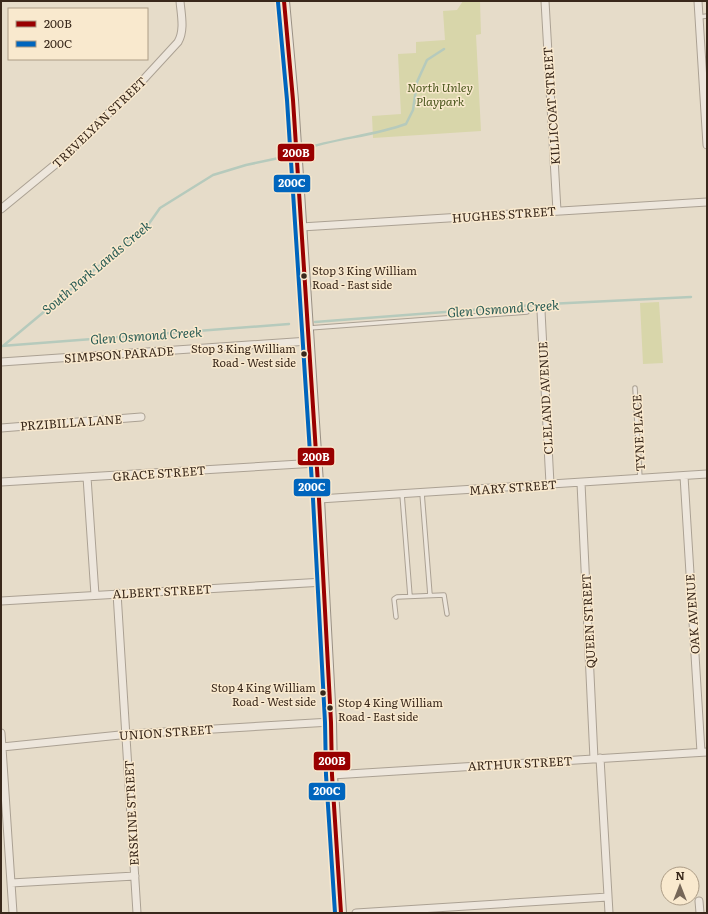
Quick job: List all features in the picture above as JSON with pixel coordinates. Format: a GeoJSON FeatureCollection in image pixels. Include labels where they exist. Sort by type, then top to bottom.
{"type":"FeatureCollection","features":[{"type":"Feature","properties":{"kind":"main road"},"geometry":{"type":"LineString","coordinates":[[284,1],[293,100],[317,463],[331,722],[332,775],[341,913]]}},
{"type":"Feature","properties":{"kind":"street","name":"TREVELYAN STREET"},"geometry":{"type":"LineString","coordinates":[[1,209],[57,164],[143,80],[178,42],[182,30],[180,1]]}},
{"type":"Feature","properties":{"kind":"street","name":"KILLICOAT STREET"},"geometry":{"type":"LineString","coordinates":[[545,1],[558,211]]}},
{"type":"Feature","properties":{"kind":"street"},"geometry":{"type":"LineString","coordinates":[[698,1],[707,145]]}},
{"type":"Feature","properties":{"kind":"street","name":"HUGHES STREET"},"geometry":{"type":"LineString","coordinates":[[301,227],[707,202]]}},
{"type":"Feature","properties":{"kind":"street","name":"CLELAND AVENUE"},"geometry":{"type":"LineString","coordinates":[[541,311],[550,484]]}},
{"type":"Feature","properties":{"kind":"street","name":"SIMPSON PARADE"},"geometry":{"type":"LineString","coordinates":[[1,362],[309,341]]}},
{"type":"Feature","properties":{"kind":"street","name":"PRZIBILLA LANE"},"geometry":{"type":"LineString","coordinates":[[1,428],[140,417]]}},
{"type":"Feature","properties":{"kind":"street","name":"GRACE STREET"},"geometry":{"type":"LineString","coordinates":[[1,482],[317,463]]}},
{"type":"Feature","properties":{"kind":"street","name":"MARY STREET"},"geometry":{"type":"LineString","coordinates":[[319,499],[707,474]]}},
{"type":"Feature","properties":{"kind":"street","name":"OAK AVENUE"},"geometry":{"type":"LineString","coordinates":[[684,476],[704,752]]}},
{"type":"Feature","properties":{"kind":"street"},"geometry":{"type":"LineString","coordinates":[[87,477],[95,595]]}},
{"type":"Feature","properties":{"kind":"street","name":"QUEEN STREET"},"geometry":{"type":"LineString","coordinates":[[581,482],[597,759],[609,913]]}},
{"type":"Feature","properties":{"kind":"street","name":"ALBERT STREET"},"geometry":{"type":"LineString","coordinates":[[1,601],[324,582]]}},
{"type":"Feature","properties":{"kind":"street","name":"ERSKINE STREET"},"geometry":{"type":"LineString","coordinates":[[117,593],[137,913]]}},
{"type":"Feature","properties":{"kind":"street","name":"UNION STREET"},"geometry":{"type":"LineString","coordinates":[[2,747],[126,734],[331,722]]}},
{"type":"Feature","properties":{"kind":"street"},"geometry":{"type":"LineString","coordinates":[[1,733],[4,827],[13,913]]}},
{"type":"Feature","properties":{"kind":"street","name":"ARTHUR STREET"},"geometry":{"type":"LineString","coordinates":[[332,775],[704,752]]}},
{"type":"Feature","properties":{"kind":"street"},"geometry":{"type":"LineString","coordinates":[[11,883],[134,876]]}},
{"type":"Feature","properties":{"kind":"street"},"geometry":{"type":"LineString","coordinates":[[356,913],[608,897]]}},
{"type":"Feature","properties":{"kind":"lane"},"geometry":{"type":"LineString","coordinates":[[699,17],[707,16]]}},
{"type":"Feature","properties":{"kind":"lane"},"geometry":{"type":"LineString","coordinates":[[308,328],[527,312]]}},
{"type":"Feature","properties":{"kind":"lane","name":"TYNE PLACE"},"geometry":{"type":"LineString","coordinates":[[635,388],[640,479]]}},
{"type":"Feature","properties":{"kind":"lane"},"geometry":{"type":"LineString","coordinates":[[422,493],[430,595]]}},
{"type":"Feature","properties":{"kind":"lane"},"geometry":{"type":"LineString","coordinates":[[402,494],[410,596]]}},
{"type":"Feature","properties":{"kind":"lane"},"geometry":{"type":"LineString","coordinates":[[396,617],[395,598],[410,596],[444,595],[447,614]]}},
{"type":"Feature","properties":{"kind":"green space","name":"North Unley Playpark"},"geometry":{"type":"Polygon","coordinates":[[[463,1],[480,1],[481,34],[476,35],[481,131],[373,138],[372,116],[401,114],[398,54],[416,53],[416,42],[445,40],[443,11],[457,10],[463,1]]]}},
{"type":"Feature","properties":{"kind":"green space"},"geometry":{"type":"Polygon","coordinates":[[[659,302],[663,363],[643,364],[640,303],[659,302]]]}},
{"type":"Feature","properties":{"kind":"waterway","name":"South Park Lands Creek"},"geometry":{"type":"LineString","coordinates":[[304,149],[406,124],[413,110],[417,82],[427,60],[444,49]]}},
{"type":"Feature","properties":{"kind":"waterway","name":"South Park Lands Creek"},"geometry":{"type":"LineString","coordinates":[[3,346],[148,225],[160,208],[213,175],[246,165],[279,158]]}},
{"type":"Feature","properties":{"kind":"waterway","name":"Glen Osmond Creek"},"geometry":{"type":"LineString","coordinates":[[315,322],[548,304],[691,297]]}},
{"type":"Feature","properties":{"kind":"waterway","name":"Glen Osmond Creek"},"geometry":{"type":"LineString","coordinates":[[1,346],[289,324]]}},
{"type":"Feature","properties":{"kind":"transit line","name":"200B"},"geometry":{"type":"LineString","coordinates":[[284,1],[293,100],[319,499],[331,722],[332,775],[341,913]]}},
{"type":"Feature","properties":{"kind":"transit line","name":"200C"},"geometry":{"type":"LineString","coordinates":[[278,2],[287,100],[313,499],[325,722],[326,775],[335,913]]}},
{"type":"Feature","properties":{"kind":"place","name":"Stop 3 King William Road - East side"},"geometry":{"type":"Point","coordinates":[304,276]}},
{"type":"Feature","properties":{"kind":"place","name":"Stop 3 King William Road - West side"},"geometry":{"type":"Point","coordinates":[304,354]}},
{"type":"Feature","properties":{"kind":"place","name":"Stop 4 King William Road - West side"},"geometry":{"type":"Point","coordinates":[323,693]}},
{"type":"Feature","properties":{"kind":"place","name":"Stop 4 King William Road - East side"},"geometry":{"type":"Point","coordinates":[330,708]}}]}
